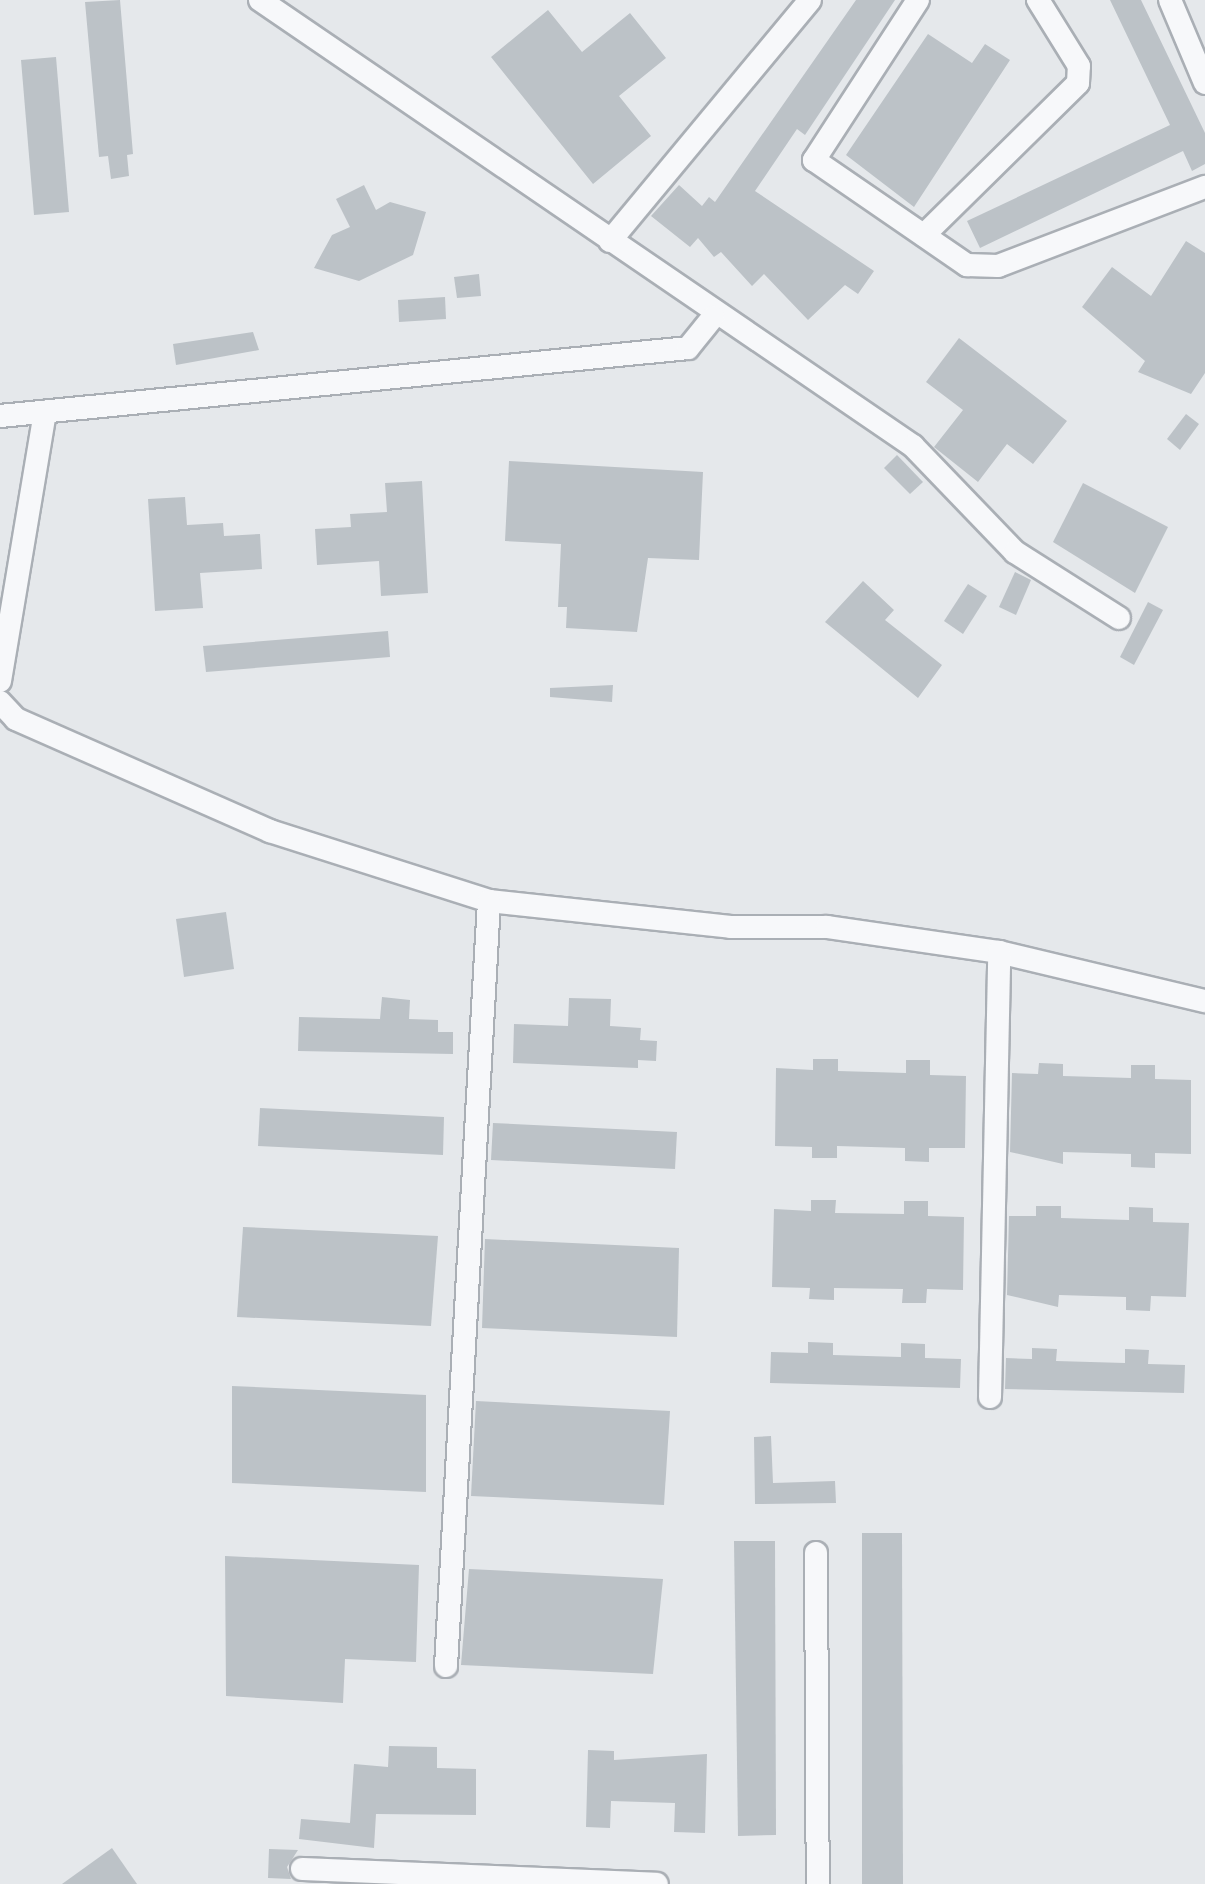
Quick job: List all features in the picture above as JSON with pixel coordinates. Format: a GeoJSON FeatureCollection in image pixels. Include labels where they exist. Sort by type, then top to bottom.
{"type":"FeatureCollection","features":[{"type":"Feature","properties":{"kind":"street"},"geometry":{"type":"LineString","coordinates":[[260,0],[713,316],[914,446],[1015,552],[1119,618]]}},
{"type":"Feature","properties":{"kind":"street"},"geometry":{"type":"LineString","coordinates":[[610,241],[810,0]]}},
{"type":"Feature","properties":{"kind":"street"},"geometry":{"type":"LineString","coordinates":[[918,0],[814,160],[968,265],[998,266],[1205,186]]}},
{"type":"Feature","properties":{"kind":"street"},"geometry":{"type":"LineString","coordinates":[[924,236],[1078,84],[1079,66],[1038,0]]}},
{"type":"Feature","properties":{"kind":"street"},"geometry":{"type":"LineString","coordinates":[[1170,0],[1205,83]]}},
{"type":"Feature","properties":{"kind":"street"},"geometry":{"type":"LineString","coordinates":[[0,416],[688,348],[713,316]]}},
{"type":"Feature","properties":{"kind":"street"},"geometry":{"type":"LineString","coordinates":[[0,681],[45,412]]}},
{"type":"Feature","properties":{"kind":"street"},"geometry":{"type":"LineString","coordinates":[[0,702],[16,719],[270,832],[489,901],[731,927],[827,927],[999,952],[1205,1000]]}},
{"type":"Feature","properties":{"kind":"street"},"geometry":{"type":"LineString","coordinates":[[446,1666],[489,901]]}},
{"type":"Feature","properties":{"kind":"street"},"geometry":{"type":"LineString","coordinates":[[990,1397],[999,952]]}},
{"type":"Feature","properties":{"kind":"street"},"geometry":{"type":"LineString","coordinates":[[816,1552],[818,1884]]}},
{"type":"Feature","properties":{"kind":"street"},"geometry":{"type":"LineString","coordinates":[[302,1869],[657,1884]]}},
{"type":"Feature","properties":{"kind":"building"},"geometry":{"type":"Polygon","coordinates":[[[120,0],[133,154],[127,155],[129,176],[111,179],[108,156],[99,157],[85,2],[120,0]]]}},
{"type":"Feature","properties":{"kind":"building"},"geometry":{"type":"Polygon","coordinates":[[[856,0],[895,0],[805,135],[797,129],[755,191],[874,271],[858,294],[845,285],[808,320],[764,274],[752,286],[721,252],[714,257],[698,238],[690,247],[651,216],[679,185],[702,206],[709,197],[715,202],[856,0]]]}},
{"type":"Feature","properties":{"kind":"building"},"geometry":{"type":"Polygon","coordinates":[[[1110,0],[1141,0],[1205,133],[1205,164],[1192,171],[1183,151],[980,248],[967,221],[1170,125],[1110,0]]]}},
{"type":"Feature","properties":{"kind":"building"},"geometry":{"type":"Polygon","coordinates":[[[548,10],[582,52],[630,13],[666,58],[619,96],[651,136],[593,184],[491,57],[548,10]]]}},
{"type":"Feature","properties":{"kind":"building"},"geometry":{"type":"Polygon","coordinates":[[[928,34],[972,63],[985,44],[1010,60],[914,207],[846,155],[928,34]]]}},
{"type":"Feature","properties":{"kind":"building"},"geometry":{"type":"Polygon","coordinates":[[[56,57],[69,212],[34,215],[21,60],[56,57]]]}},
{"type":"Feature","properties":{"kind":"building"},"geometry":{"type":"Polygon","coordinates":[[[364,185],[376,210],[390,202],[426,212],[413,255],[359,281],[314,268],[332,235],[350,227],[336,199],[364,185]]]}},
{"type":"Feature","properties":{"kind":"building"},"geometry":{"type":"Polygon","coordinates":[[[1186,241],[1205,253],[1205,373],[1191,394],[1138,372],[1145,361],[1082,307],[1112,267],[1151,296],[1186,241]]]}},
{"type":"Feature","properties":{"kind":"building"},"geometry":{"type":"Polygon","coordinates":[[[479,274],[481,296],[457,298],[454,277],[479,274]]]}},
{"type":"Feature","properties":{"kind":"building"},"geometry":{"type":"Polygon","coordinates":[[[445,297],[446,319],[399,322],[398,300],[445,297]]]}},
{"type":"Feature","properties":{"kind":"building"},"geometry":{"type":"Polygon","coordinates":[[[253,332],[259,350],[176,365],[173,344],[253,332]]]}},
{"type":"Feature","properties":{"kind":"building"},"geometry":{"type":"Polygon","coordinates":[[[959,338],[1067,421],[1033,464],[1007,444],[978,482],[934,447],[963,410],[926,382],[959,338]]]}},
{"type":"Feature","properties":{"kind":"building"},"geometry":{"type":"Polygon","coordinates":[[[1186,414],[1199,424],[1180,450],[1167,439],[1186,414]]]}},
{"type":"Feature","properties":{"kind":"building"},"geometry":{"type":"Polygon","coordinates":[[[897,455],[923,482],[910,494],[884,468],[897,455]]]}},
{"type":"Feature","properties":{"kind":"building"},"geometry":{"type":"Polygon","coordinates":[[[509,461],[703,472],[699,560],[648,558],[637,632],[566,628],[567,607],[558,607],[561,544],[505,541],[509,461]]]}},
{"type":"Feature","properties":{"kind":"building"},"geometry":{"type":"Polygon","coordinates":[[[422,481],[428,593],[381,596],[379,561],[317,565],[315,529],[351,527],[350,514],[387,512],[385,483],[422,481]]]}},
{"type":"Feature","properties":{"kind":"building"},"geometry":{"type":"Polygon","coordinates":[[[1083,483],[1168,527],[1135,593],[1053,542],[1083,483]]]}},
{"type":"Feature","properties":{"kind":"building"},"geometry":{"type":"Polygon","coordinates":[[[185,497],[187,525],[223,523],[224,536],[260,534],[262,569],[200,573],[203,608],[155,611],[148,499],[185,497]]]}},
{"type":"Feature","properties":{"kind":"building"},"geometry":{"type":"Polygon","coordinates":[[[1015,572],[1031,580],[1016,615],[999,607],[1015,572]]]}},
{"type":"Feature","properties":{"kind":"building"},"geometry":{"type":"Polygon","coordinates":[[[863,581],[894,610],[885,620],[942,665],[918,698],[825,622],[863,581]]]}},
{"type":"Feature","properties":{"kind":"building"},"geometry":{"type":"Polygon","coordinates":[[[968,584],[987,596],[963,634],[944,621],[968,584]]]}},
{"type":"Feature","properties":{"kind":"building"},"geometry":{"type":"Polygon","coordinates":[[[1148,602],[1163,610],[1134,665],[1120,657],[1148,602]]]}},
{"type":"Feature","properties":{"kind":"building"},"geometry":{"type":"Polygon","coordinates":[[[388,631],[390,657],[206,672],[203,646],[388,631]]]}},
{"type":"Feature","properties":{"kind":"building"},"geometry":{"type":"Polygon","coordinates":[[[613,685],[612,702],[550,697],[550,688],[613,685]]]}},
{"type":"Feature","properties":{"kind":"building"},"geometry":{"type":"Polygon","coordinates":[[[226,912],[234,969],[184,977],[176,919],[226,912]]]}},
{"type":"Feature","properties":{"kind":"building"},"geometry":{"type":"Polygon","coordinates":[[[382,997],[410,1000],[409,1019],[438,1020],[438,1032],[453,1032],[453,1054],[298,1051],[299,1017],[380,1019],[382,997]]]}},
{"type":"Feature","properties":{"kind":"building"},"geometry":{"type":"Polygon","coordinates":[[[569,998],[611,999],[610,1026],[641,1028],[640,1040],[657,1041],[656,1061],[638,1060],[638,1068],[513,1063],[514,1024],[568,1026],[569,998]]]}},
{"type":"Feature","properties":{"kind":"building"},"geometry":{"type":"Polygon","coordinates":[[[813,1059],[838,1059],[838,1071],[906,1073],[906,1060],[930,1060],[930,1075],[966,1076],[965,1148],[929,1148],[929,1162],[905,1161],[905,1148],[837,1146],[837,1158],[812,1158],[812,1147],[775,1146],[776,1068],[813,1070],[813,1059]]]}},
{"type":"Feature","properties":{"kind":"building"},"geometry":{"type":"Polygon","coordinates":[[[1039,1063],[1063,1064],[1063,1076],[1131,1078],[1131,1065],[1155,1065],[1155,1079],[1191,1080],[1191,1154],[1155,1153],[1155,1168],[1131,1167],[1131,1154],[1063,1152],[1063,1164],[1010,1152],[1012,1073],[1038,1074],[1039,1063]]]}},
{"type":"Feature","properties":{"kind":"building"},"geometry":{"type":"Polygon","coordinates":[[[260,1108],[444,1117],[443,1155],[258,1146],[260,1108]]]}},
{"type":"Feature","properties":{"kind":"building"},"geometry":{"type":"Polygon","coordinates":[[[493,1123],[677,1132],[675,1169],[491,1160],[493,1123]]]}},
{"type":"Feature","properties":{"kind":"building"},"geometry":{"type":"Polygon","coordinates":[[[811,1200],[836,1200],[835,1213],[904,1214],[904,1201],[928,1201],[928,1216],[964,1217],[963,1290],[927,1289],[926,1303],[902,1303],[903,1289],[834,1288],[834,1300],[809,1299],[810,1288],[772,1287],[774,1209],[811,1211],[811,1200]]]}},
{"type":"Feature","properties":{"kind":"building"},"geometry":{"type":"Polygon","coordinates":[[[1036,1206],[1061,1206],[1061,1218],[1129,1220],[1129,1207],[1153,1208],[1153,1222],[1189,1223],[1186,1297],[1151,1296],[1150,1311],[1126,1310],[1126,1297],[1059,1295],[1058,1307],[1007,1295],[1009,1216],[1036,1216],[1036,1206]]]}},
{"type":"Feature","properties":{"kind":"building"},"geometry":{"type":"Polygon","coordinates":[[[243,1227],[438,1236],[431,1326],[237,1317],[243,1227]]]}},
{"type":"Feature","properties":{"kind":"building"},"geometry":{"type":"Polygon","coordinates":[[[485,1239],[679,1248],[677,1337],[482,1328],[485,1239]]]}},
{"type":"Feature","properties":{"kind":"building"},"geometry":{"type":"Polygon","coordinates":[[[808,1342],[833,1343],[833,1355],[901,1357],[901,1343],[925,1344],[925,1358],[961,1359],[960,1388],[770,1383],[771,1352],[808,1353],[808,1342]]]}},
{"type":"Feature","properties":{"kind":"building"},"geometry":{"type":"Polygon","coordinates":[[[1032,1348],[1057,1349],[1056,1361],[1125,1363],[1125,1349],[1149,1350],[1148,1364],[1185,1365],[1184,1393],[1005,1389],[1006,1358],[1032,1359],[1032,1348]]]}},
{"type":"Feature","properties":{"kind":"building"},"geometry":{"type":"Polygon","coordinates":[[[232,1386],[426,1395],[426,1492],[232,1483],[232,1386]]]}},
{"type":"Feature","properties":{"kind":"building"},"geometry":{"type":"Polygon","coordinates":[[[476,1401],[670,1411],[664,1505],[471,1496],[476,1401]]]}},
{"type":"Feature","properties":{"kind":"building"},"geometry":{"type":"Polygon","coordinates":[[[771,1436],[773,1483],[835,1481],[836,1503],[755,1504],[754,1437],[771,1436]]]}},
{"type":"Feature","properties":{"kind":"building"},"geometry":{"type":"Polygon","coordinates":[[[862,1533],[902,1533],[903,1884],[862,1884],[862,1533]]]}},
{"type":"Feature","properties":{"kind":"building"},"geometry":{"type":"Polygon","coordinates":[[[734,1541],[775,1541],[776,1835],[738,1836],[734,1541]]]}},
{"type":"Feature","properties":{"kind":"building"},"geometry":{"type":"Polygon","coordinates":[[[225,1556],[419,1565],[416,1662],[345,1659],[343,1703],[226,1696],[225,1556]]]}},
{"type":"Feature","properties":{"kind":"building"},"geometry":{"type":"Polygon","coordinates":[[[469,1569],[663,1579],[653,1674],[461,1665],[469,1569]]]}},
{"type":"Feature","properties":{"kind":"building"},"geometry":{"type":"Polygon","coordinates":[[[389,1746],[437,1747],[437,1768],[476,1769],[476,1815],[376,1814],[374,1848],[299,1839],[301,1819],[350,1823],[354,1764],[388,1767],[389,1746]]]}},
{"type":"Feature","properties":{"kind":"building"},"geometry":{"type":"Polygon","coordinates":[[[588,1750],[614,1751],[614,1760],[707,1754],[705,1833],[674,1832],[675,1803],[611,1801],[610,1828],[586,1827],[588,1750]]]}},
{"type":"Feature","properties":{"kind":"building"},"geometry":{"type":"Polygon","coordinates":[[[112,1848],[137,1884],[62,1884],[112,1848]]]}},
{"type":"Feature","properties":{"kind":"building"},"geometry":{"type":"Polygon","coordinates":[[[269,1849],[298,1850],[287,1867],[291,1879],[268,1878],[269,1849]]]}}]}
